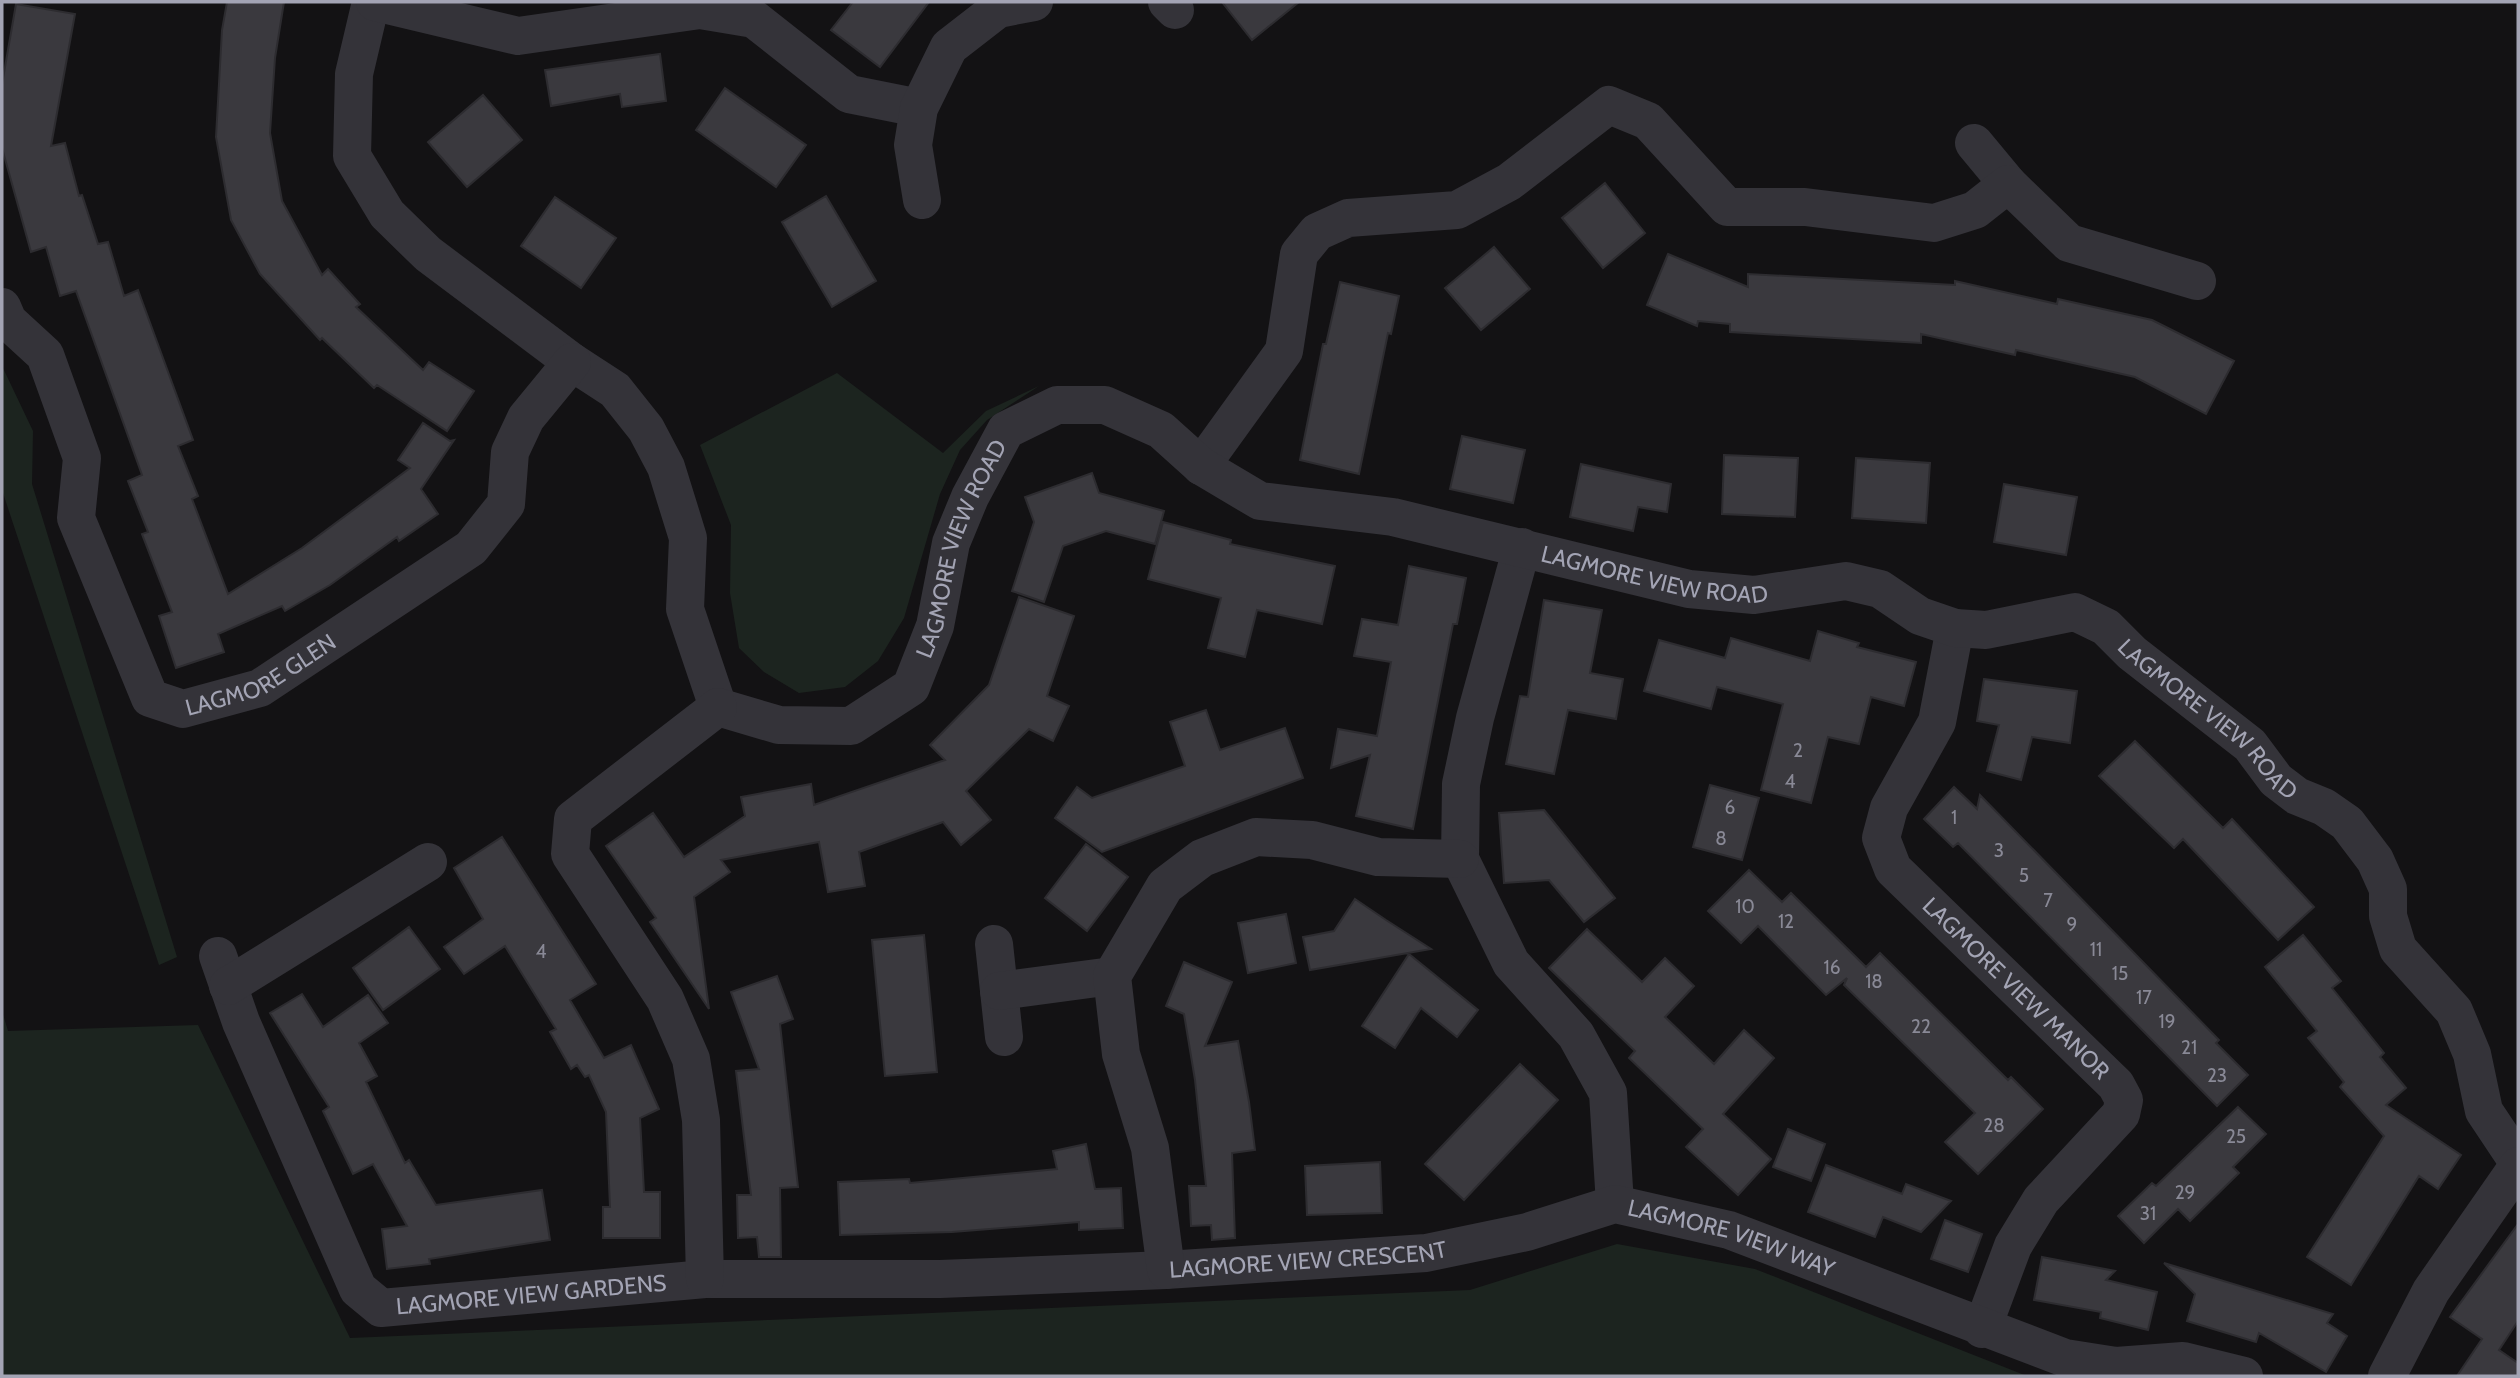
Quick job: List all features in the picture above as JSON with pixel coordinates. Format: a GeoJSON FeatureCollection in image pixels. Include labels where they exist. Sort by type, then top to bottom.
{"type":"FeatureCollection","features":[{"type":"Feature","properties":{"kind":"street"},"geometry":{"type":"LineString","coordinates":[[705,1279],[701,1120],[691,1059],[665,999],[570,854],[573,819],[718,707],[685,609],[688,538],[666,467],[646,429],[615,390],[572,362],[428,254],[387,214],[352,156],[354,74],[373,2],[518,36],[699,10],[754,19],[849,94],[919,108]]}},
{"type":"Feature","properties":{"kind":"street"},"geometry":{"type":"LineString","coordinates":[[922,200],[913,145],[919,108],[949,47],[998,9],[1034,2]]}},
{"type":"Feature","properties":{"kind":"street"},"geometry":{"type":"LineString","coordinates":[[1201,466],[1284,351],[1299,254],[1317,232],[1348,218],[1457,210],[1509,182],[1609,105],[1648,121],[1727,207],[1805,207],[1934,223],[1975,210],[2008,184]]}},
{"type":"Feature","properties":{"kind":"street"},"geometry":{"type":"LineString","coordinates":[[1974,143],[2008,184],[2068,243],[2197,281]]}},
{"type":"Feature","properties":{"kind":"street","name":"LAGMORE GLEN"},"geometry":{"type":"LineString","coordinates":[[2,307],[8,321],[45,355],[82,458],[76,517],[150,698],[183,709],[260,688],[471,548],[506,504],[510,452],[526,418],[572,362]]}},
{"type":"Feature","properties":{"kind":"street","name":"LAGMORE VIEW ROAD"},"geometry":{"type":"LineString","coordinates":[[718,707],[779,725],[851,726],[911,687],[935,626],[951,543],[970,497],[1006,430],[1057,405],[1105,405],[1161,430],[1201,466],[1260,501],[1393,517],[1689,589],[1754,595],[1846,582],[1880,589],[1920,616],[1955,628],[1986,630],[2075,612],[2106,627],[2132,653],[2250,745],[2276,780],[2297,796],[2324,807],[2347,823],[2375,860],[2388,889],[2388,916],[2398,949],[2454,1011],[2472,1054],[2484,1111],[2518,1164]]}},
{"type":"Feature","properties":{"kind":"street","name":"LAGMORE VIEW WAY"},"geometry":{"type":"LineString","coordinates":[[1522,547],[1475,718],[1461,784],[1460,859],[1511,963],[1576,1035],[1608,1093],[1615,1204],[1729,1230],[1982,1329],[2065,1358],[2116,1366],[2183,1361],[2244,1376]]}},
{"type":"Feature","properties":{"kind":"street","name":"LAGMORE VIEW MANOR"},"geometry":{"type":"LineString","coordinates":[[1955,628],[1937,722],[1889,808],[1881,838],[1893,869],[2116,1085],[2124,1100],[2121,1114],[2036,1207],[2013,1247],[1982,1329]]}},
{"type":"Feature","properties":{"kind":"street"},"geometry":{"type":"LineString","coordinates":[[999,991],[1112,976],[1165,886],[1202,858],[1256,836],[1312,840],[1378,857],[1460,859]]}},
{"type":"Feature","properties":{"kind":"street","name":"LAGMORE VIEW GARDENS"},"geometry":{"type":"LineString","coordinates":[[428,862],[223,971],[241,1022],[358,1289],[381,1308],[705,1279],[940,1279],[1166,1269]]}},
{"type":"Feature","properties":{"kind":"street"},"geometry":{"type":"LineString","coordinates":[[994,944],[1004,1037]]}},
{"type":"Feature","properties":{"kind":"street","name":"LAGMORE VIEW CRESCENT"},"geometry":{"type":"LineString","coordinates":[[1112,976],[1121,1054],[1150,1148],[1166,1269],[1426,1253],[1527,1232],[1615,1204]]}},
{"type":"Feature","properties":{"kind":"street"},"geometry":{"type":"LineString","coordinates":[[2387,1376],[2431,1291],[2518,1164]]}},
{"type":"Feature","properties":{"kind":"shaded area"},"geometry":{"type":"Polygon","coordinates":[[[2,366],[33,431],[32,484],[177,957],[159,965],[2,490],[2,366]]]}},
{"type":"Feature","properties":{"kind":"shaded area"},"geometry":{"type":"Polygon","coordinates":[[[837,373],[943,453],[986,411],[1039,386],[987,420],[960,450],[940,494],[904,618],[878,661],[845,687],[799,693],[764,672],[739,648],[730,593],[731,525],[700,445],[837,373]]]}},
{"type":"Feature","properties":{"kind":"shaded area"},"geometry":{"type":"Polygon","coordinates":[[[2,1011],[8,1031],[198,1025],[350,1338],[1470,1290],[1617,1244],[1755,1269],[2027,1376],[2,1376],[2,1011]]]}},
{"type":"Feature","properties":{"kind":"building"},"geometry":{"type":"Polygon","coordinates":[[[227,2],[284,2],[275,58],[270,133],[282,201],[322,275],[328,269],[360,304],[356,307],[423,370],[429,362],[474,391],[447,431],[377,385],[374,388],[322,338],[320,340],[260,274],[231,220],[216,137],[222,30],[227,2]]]}},
{"type":"Feature","properties":{"kind":"building"},"geometry":{"type":"Polygon","coordinates":[[[853,2],[929,2],[880,67],[831,30],[853,2]]]}},
{"type":"Feature","properties":{"kind":"building"},"geometry":{"type":"Polygon","coordinates":[[[1222,2],[1299,2],[1252,40],[1222,2]]]}},
{"type":"Feature","properties":{"kind":"building"},"geometry":{"type":"Polygon","coordinates":[[[16,4],[75,14],[51,146],[65,143],[79,196],[82,195],[98,244],[108,242],[124,296],[138,290],[193,440],[178,446],[198,496],[192,499],[228,594],[302,548],[410,468],[398,460],[423,423],[450,441],[454,440],[421,489],[438,514],[399,541],[397,537],[330,585],[285,611],[282,606],[218,634],[224,652],[176,668],[159,616],[172,612],[142,534],[148,532],[128,481],[142,475],[76,291],[60,296],[46,247],[31,252],[2,148],[2,84],[16,4]]]}},
{"type":"Feature","properties":{"kind":"building"},"geometry":{"type":"Polygon","coordinates":[[[660,54],[666,101],[622,107],[620,94],[551,106],[545,70],[660,54]]]}},
{"type":"Feature","properties":{"kind":"building"},"geometry":{"type":"Polygon","coordinates":[[[725,88],[806,145],[776,187],[696,130],[725,88]]]}},
{"type":"Feature","properties":{"kind":"building"},"geometry":{"type":"Polygon","coordinates":[[[483,95],[522,140],[467,187],[428,142],[483,95]]]}},
{"type":"Feature","properties":{"kind":"building"},"geometry":{"type":"Polygon","coordinates":[[[1605,183],[1645,233],[1603,268],[1562,218],[1605,183]]]}},
{"type":"Feature","properties":{"kind":"building"},"geometry":{"type":"Polygon","coordinates":[[[826,196],[876,281],[832,307],[782,222],[826,196]]]}},
{"type":"Feature","properties":{"kind":"building"},"geometry":{"type":"Polygon","coordinates":[[[555,197],[616,238],[581,288],[521,246],[555,197]]]}},
{"type":"Feature","properties":{"kind":"building"},"geometry":{"type":"Polygon","coordinates":[[[1494,247],[1530,289],[1481,330],[1445,288],[1494,247]]]}},
{"type":"Feature","properties":{"kind":"building"},"geometry":{"type":"Polygon","coordinates":[[[1668,254],[1748,287],[1748,274],[1955,285],[1955,281],[2057,304],[2058,299],[2152,320],[2234,361],[2206,414],[2135,377],[2016,350],[2015,355],[1921,334],[1921,343],[1730,332],[1730,324],[1698,321],[1697,326],[1647,305],[1668,254]]]}},
{"type":"Feature","properties":{"kind":"building"},"geometry":{"type":"Polygon","coordinates":[[[1340,282],[1399,296],[1391,334],[1388,333],[1359,474],[1300,460],[1323,344],[1326,344],[1340,282]]]}},
{"type":"Feature","properties":{"kind":"building"},"geometry":{"type":"Polygon","coordinates":[[[1462,436],[1525,450],[1513,503],[1450,489],[1462,436]]]}},
{"type":"Feature","properties":{"kind":"building"},"geometry":{"type":"Polygon","coordinates":[[[1724,455],[1798,458],[1795,517],[1722,514],[1724,455]]]}},
{"type":"Feature","properties":{"kind":"building"},"geometry":{"type":"Polygon","coordinates":[[[1856,458],[1930,463],[1926,523],[1852,518],[1856,458]]]}},
{"type":"Feature","properties":{"kind":"building"},"geometry":{"type":"Polygon","coordinates":[[[1581,464],[1671,484],[1667,512],[1638,507],[1633,531],[1570,517],[1581,464]]]}},
{"type":"Feature","properties":{"kind":"building"},"geometry":{"type":"Polygon","coordinates":[[[1092,473],[1099,493],[1164,511],[1155,544],[1106,531],[1063,546],[1044,602],[1012,591],[1034,522],[1025,497],[1092,473]]]}},
{"type":"Feature","properties":{"kind":"building"},"geometry":{"type":"Polygon","coordinates":[[[2004,484],[2077,497],[2066,555],[1994,542],[2004,484]]]}},
{"type":"Feature","properties":{"kind":"building"},"geometry":{"type":"Polygon","coordinates":[[[1163,522],[1231,540],[1230,544],[1335,566],[1322,624],[1257,610],[1245,657],[1208,648],[1221,598],[1148,579],[1163,522]]]}},
{"type":"Feature","properties":{"kind":"building"},"geometry":{"type":"Polygon","coordinates":[[[1409,566],[1466,578],[1457,624],[1453,624],[1413,829],[1356,816],[1370,755],[1331,768],[1338,729],[1377,736],[1391,662],[1354,656],[1362,619],[1398,625],[1409,566]]]}},
{"type":"Feature","properties":{"kind":"building"},"geometry":{"type":"Polygon","coordinates":[[[1019,597],[1074,616],[1047,696],[1069,706],[1053,741],[1029,729],[966,791],[991,820],[961,845],[943,822],[859,852],[865,886],[828,892],[819,842],[721,860],[730,872],[694,897],[709,1009],[650,922],[656,918],[606,846],[653,813],[684,857],[745,816],[741,797],[811,784],[814,805],[945,760],[930,745],[989,685],[1019,597]]]}},
{"type":"Feature","properties":{"kind":"building"},"geometry":{"type":"Polygon","coordinates":[[[1544,600],[1602,610],[1590,673],[1623,679],[1616,719],[1568,710],[1554,774],[1506,764],[1520,696],[1528,697],[1544,600]]]}},
{"type":"Feature","properties":{"kind":"building"},"geometry":{"type":"Polygon","coordinates":[[[1818,631],[1859,643],[1857,647],[1916,662],[1904,706],[1871,697],[1859,744],[1828,737],[1811,803],[1761,790],[1783,704],[1717,687],[1711,709],[1644,691],[1659,640],[1725,658],[1731,638],[1810,661],[1818,631]]]}},
{"type":"Feature","properties":{"kind":"building"},"geometry":{"type":"Polygon","coordinates":[[[1984,679],[2077,691],[2070,743],[2032,737],[2021,780],[1987,771],[1999,725],[1977,721],[1984,679]]]}},
{"type":"Feature","properties":{"kind":"building"},"geometry":{"type":"Polygon","coordinates":[[[1206,710],[1220,750],[1285,728],[1303,778],[1102,852],[1055,818],[1077,787],[1092,798],[1185,766],[1170,722],[1206,710]]]}},
{"type":"Feature","properties":{"kind":"building"},"geometry":{"type":"Polygon","coordinates":[[[2135,741],[2223,828],[2232,819],[2314,907],[2278,940],[2183,839],[2174,848],[2099,776],[2135,741]]]}},
{"type":"Feature","properties":{"kind":"building"},"geometry":{"type":"Polygon","coordinates":[[[1710,785],[1759,798],[1742,860],[1693,847],[1710,785]]]}},
{"type":"Feature","properties":{"kind":"building"},"geometry":{"type":"Polygon","coordinates":[[[1954,787],[1977,809],[1980,795],[2219,1040],[2216,1043],[2248,1075],[2217,1106],[1958,843],[1953,847],[1924,819],[1954,787]]]}},
{"type":"Feature","properties":{"kind":"building"},"geometry":{"type":"Polygon","coordinates":[[[1544,810],[1615,898],[1584,922],[1549,880],[1504,883],[1499,813],[1544,810]]]}},
{"type":"Feature","properties":{"kind":"building"},"geometry":{"type":"Polygon","coordinates":[[[502,837],[596,984],[570,1000],[604,1058],[631,1045],[659,1109],[640,1118],[644,1192],[660,1192],[660,1238],[603,1238],[603,1207],[610,1207],[606,1112],[589,1075],[585,1077],[577,1065],[571,1069],[550,1032],[556,1029],[505,946],[464,974],[444,947],[483,919],[454,868],[502,837]]]}},
{"type":"Feature","properties":{"kind":"building"},"geometry":{"type":"Polygon","coordinates":[[[1086,844],[1128,877],[1087,931],[1045,898],[1086,844]]]}},
{"type":"Feature","properties":{"kind":"building"},"geometry":{"type":"Polygon","coordinates":[[[1749,870],[1782,902],[1791,893],[1866,967],[1880,953],[2008,1080],[2011,1077],[2043,1109],[1978,1174],[1945,1142],[1975,1113],[1844,985],[1847,978],[1826,995],[1758,926],[1741,943],[1708,911],[1749,870]]]}},
{"type":"Feature","properties":{"kind":"building"},"geometry":{"type":"Polygon","coordinates":[[[1355,899],[1431,949],[1310,970],[1303,937],[1334,931],[1355,899]]]}},
{"type":"Feature","properties":{"kind":"building"},"geometry":{"type":"Polygon","coordinates":[[[1286,914],[1296,963],[1248,973],[1238,923],[1286,914]]]}},
{"type":"Feature","properties":{"kind":"building"},"geometry":{"type":"Polygon","coordinates":[[[409,927],[440,969],[383,1010],[353,968],[409,927]]]}},
{"type":"Feature","properties":{"kind":"building"},"geometry":{"type":"Polygon","coordinates":[[[1587,929],[1642,982],[1665,958],[1694,986],[1665,1017],[1714,1064],[1744,1030],[1774,1058],[1723,1114],[1771,1159],[1738,1195],[1686,1147],[1703,1129],[1629,1058],[1635,1051],[1549,968],[1587,929]]]}},
{"type":"Feature","properties":{"kind":"building"},"geometry":{"type":"Polygon","coordinates":[[[924,935],[937,1072],[885,1076],[872,940],[924,935]]]}},
{"type":"Feature","properties":{"kind":"building"},"geometry":{"type":"Polygon","coordinates":[[[2303,935],[2341,981],[2332,988],[2384,1053],[2380,1057],[2406,1088],[2386,1105],[2461,1155],[2438,1189],[2419,1176],[2351,1285],[2307,1257],[2384,1136],[2340,1087],[2344,1082],[2308,1038],[2317,1031],[2265,967],[2303,935]]]}},
{"type":"Feature","properties":{"kind":"building"},"geometry":{"type":"Polygon","coordinates":[[[1409,954],[1478,1010],[1457,1037],[1421,1008],[1395,1048],[1362,1026],[1409,954]]]}},
{"type":"Feature","properties":{"kind":"building"},"geometry":{"type":"Polygon","coordinates":[[[1184,962],[1232,982],[1205,1046],[1238,1041],[1249,1102],[1255,1150],[1232,1153],[1235,1238],[1212,1240],[1211,1225],[1191,1226],[1189,1186],[1206,1186],[1195,1080],[1184,1014],[1166,1006],[1184,962]]]}},
{"type":"Feature","properties":{"kind":"building"},"geometry":{"type":"Polygon","coordinates":[[[777,976],[793,1019],[780,1024],[798,1187],[780,1188],[781,1257],[759,1257],[757,1237],[738,1238],[737,1195],[751,1195],[736,1071],[759,1069],[731,992],[777,976]]]}},
{"type":"Feature","properties":{"kind":"building"},"geometry":{"type":"Polygon","coordinates":[[[302,994],[323,1027],[368,995],[388,1023],[359,1043],[377,1076],[366,1082],[405,1163],[409,1160],[436,1205],[542,1190],[550,1240],[429,1259],[430,1264],[387,1269],[382,1229],[407,1226],[373,1164],[353,1174],[323,1111],[329,1107],[270,1013],[302,994]]]}},
{"type":"Feature","properties":{"kind":"building"},"geometry":{"type":"Polygon","coordinates":[[[1520,1064],[1558,1100],[1464,1200],[1425,1164],[1520,1064]]]}},
{"type":"Feature","properties":{"kind":"building"},"geometry":{"type":"Polygon","coordinates":[[[2238,1107],[2266,1134],[2233,1167],[2239,1173],[2190,1221],[2178,1209],[2144,1243],[2118,1216],[2152,1183],[2156,1186],[2238,1107]]]}},
{"type":"Feature","properties":{"kind":"building"},"geometry":{"type":"Polygon","coordinates":[[[1788,1129],[1825,1144],[1811,1181],[1773,1167],[1788,1129]]]}},
{"type":"Feature","properties":{"kind":"building"},"geometry":{"type":"Polygon","coordinates":[[[1086,1144],[1095,1189],[1121,1188],[1123,1228],[1079,1230],[1079,1222],[952,1232],[840,1235],[838,1182],[909,1179],[910,1183],[1057,1169],[1053,1151],[1086,1144]]]}},
{"type":"Feature","properties":{"kind":"building"},"geometry":{"type":"Polygon","coordinates":[[[1380,1162],[1382,1213],[1307,1215],[1305,1166],[1380,1162]]]}},
{"type":"Feature","properties":{"kind":"building"},"geometry":{"type":"Polygon","coordinates":[[[1826,1165],[1902,1194],[1906,1184],[1951,1201],[1921,1232],[1883,1217],[1875,1237],[1808,1212],[1826,1165]]]}},
{"type":"Feature","properties":{"kind":"building"},"geometry":{"type":"Polygon","coordinates":[[[1945,1220],[1982,1234],[1968,1272],[1931,1259],[1945,1220]]]}},
{"type":"Feature","properties":{"kind":"building"},"geometry":{"type":"Polygon","coordinates":[[[2518,1224],[2518,1321],[2499,1350],[2518,1363],[2518,1376],[2457,1376],[2482,1339],[2450,1317],[2518,1224]]]}},
{"type":"Feature","properties":{"kind":"building"},"geometry":{"type":"Polygon","coordinates":[[[2042,1257],[2115,1271],[2106,1280],[2157,1292],[2148,1330],[2100,1318],[2101,1312],[2034,1300],[2042,1257]]]}},
{"type":"Feature","properties":{"kind":"building"},"geometry":{"type":"Polygon","coordinates":[[[2164,1263],[2333,1314],[2327,1323],[2347,1336],[2326,1372],[2259,1333],[2256,1342],[2187,1321],[2195,1294],[2164,1263]]]}}]}
